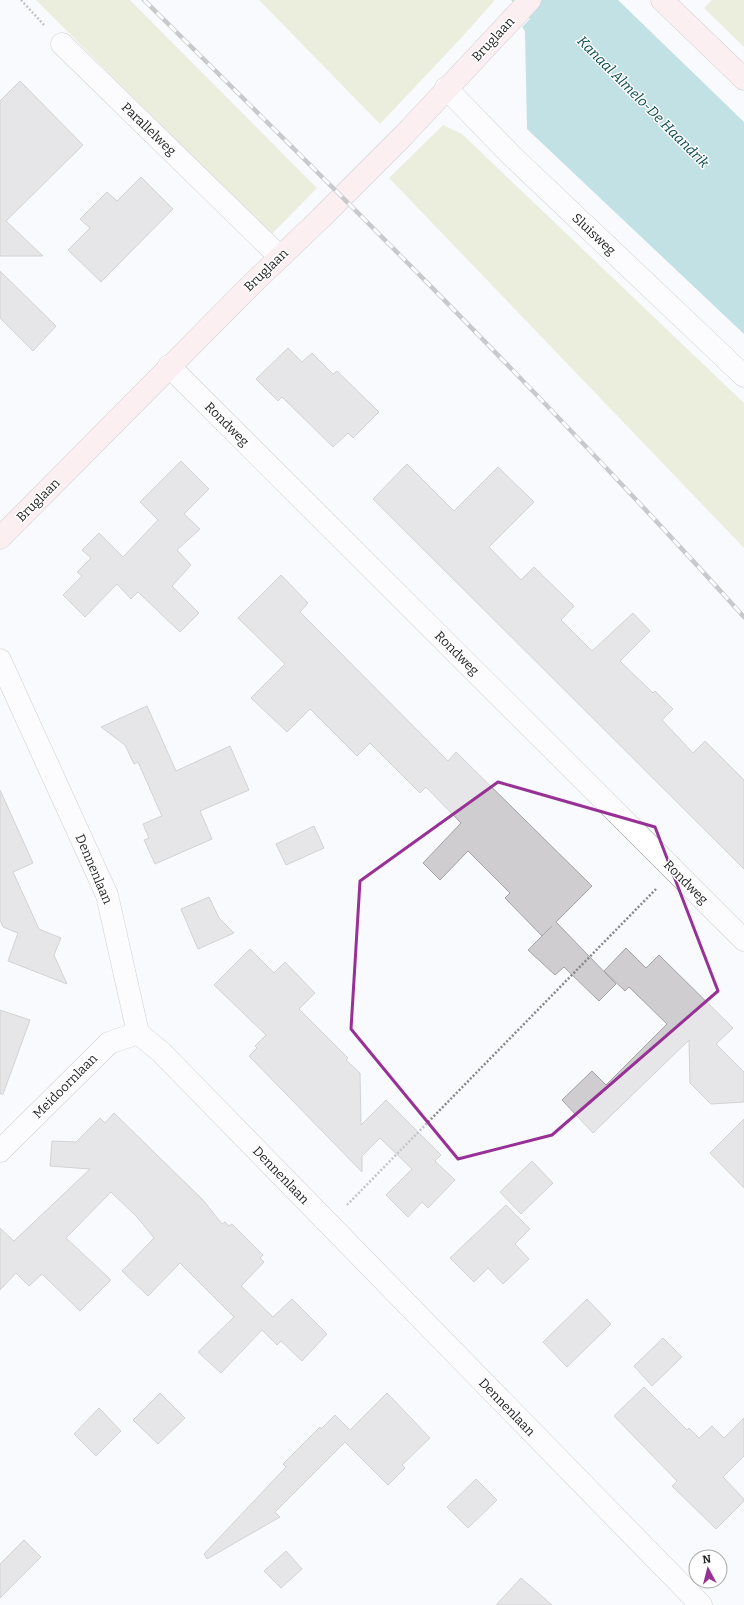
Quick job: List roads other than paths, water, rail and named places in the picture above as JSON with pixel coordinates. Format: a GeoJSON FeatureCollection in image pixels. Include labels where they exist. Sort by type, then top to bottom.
{"type":"FeatureCollection","features":[{"type":"Feature","properties":{"kind":"street"},"geometry":{"type":"LineString","coordinates":[[662,0],[744,79]]}},
{"type":"Feature","properties":{"kind":"street","name":"Bruglaan"},"geometry":{"type":"LineString","coordinates":[[0,538],[279,256],[321,218],[404,135],[446,88],[525,5]]}},
{"type":"Feature","properties":{"kind":"street","name":"Parallelweg"},"geometry":{"type":"LineString","coordinates":[[62,44],[279,256]]}},
{"type":"Feature","properties":{"kind":"street","name":"Sluisweg"},"geometry":{"type":"LineString","coordinates":[[446,88],[512,156],[744,376]]}},
{"type":"Feature","properties":{"kind":"street","name":"Rondweg"},"geometry":{"type":"LineString","coordinates":[[169,366],[744,940]]}},
{"type":"Feature","properties":{"kind":"street","name":"Dennenlaan"},"geometry":{"type":"LineString","coordinates":[[0,660],[107,895],[138,1033],[160,1052],[701,1605]]}},
{"type":"Feature","properties":{"kind":"street","name":"Meidoornlaan"},"geometry":{"type":"LineString","coordinates":[[0,1151],[109,1043],[138,1033]]}},
{"type":"Feature","properties":{"kind":"water","name":"Kanaal Almelo-De Haandrik"},"geometry":{"type":"Polygon","coordinates":[[[511,0],[618,0],[744,122],[744,334],[527,129],[525,31],[522,27],[530,19],[511,0]]]}},
{"type":"Feature","properties":{"kind":"railway"},"geometry":{"type":"LineString","coordinates":[[144,0],[524,381],[744,617]]}}]}
